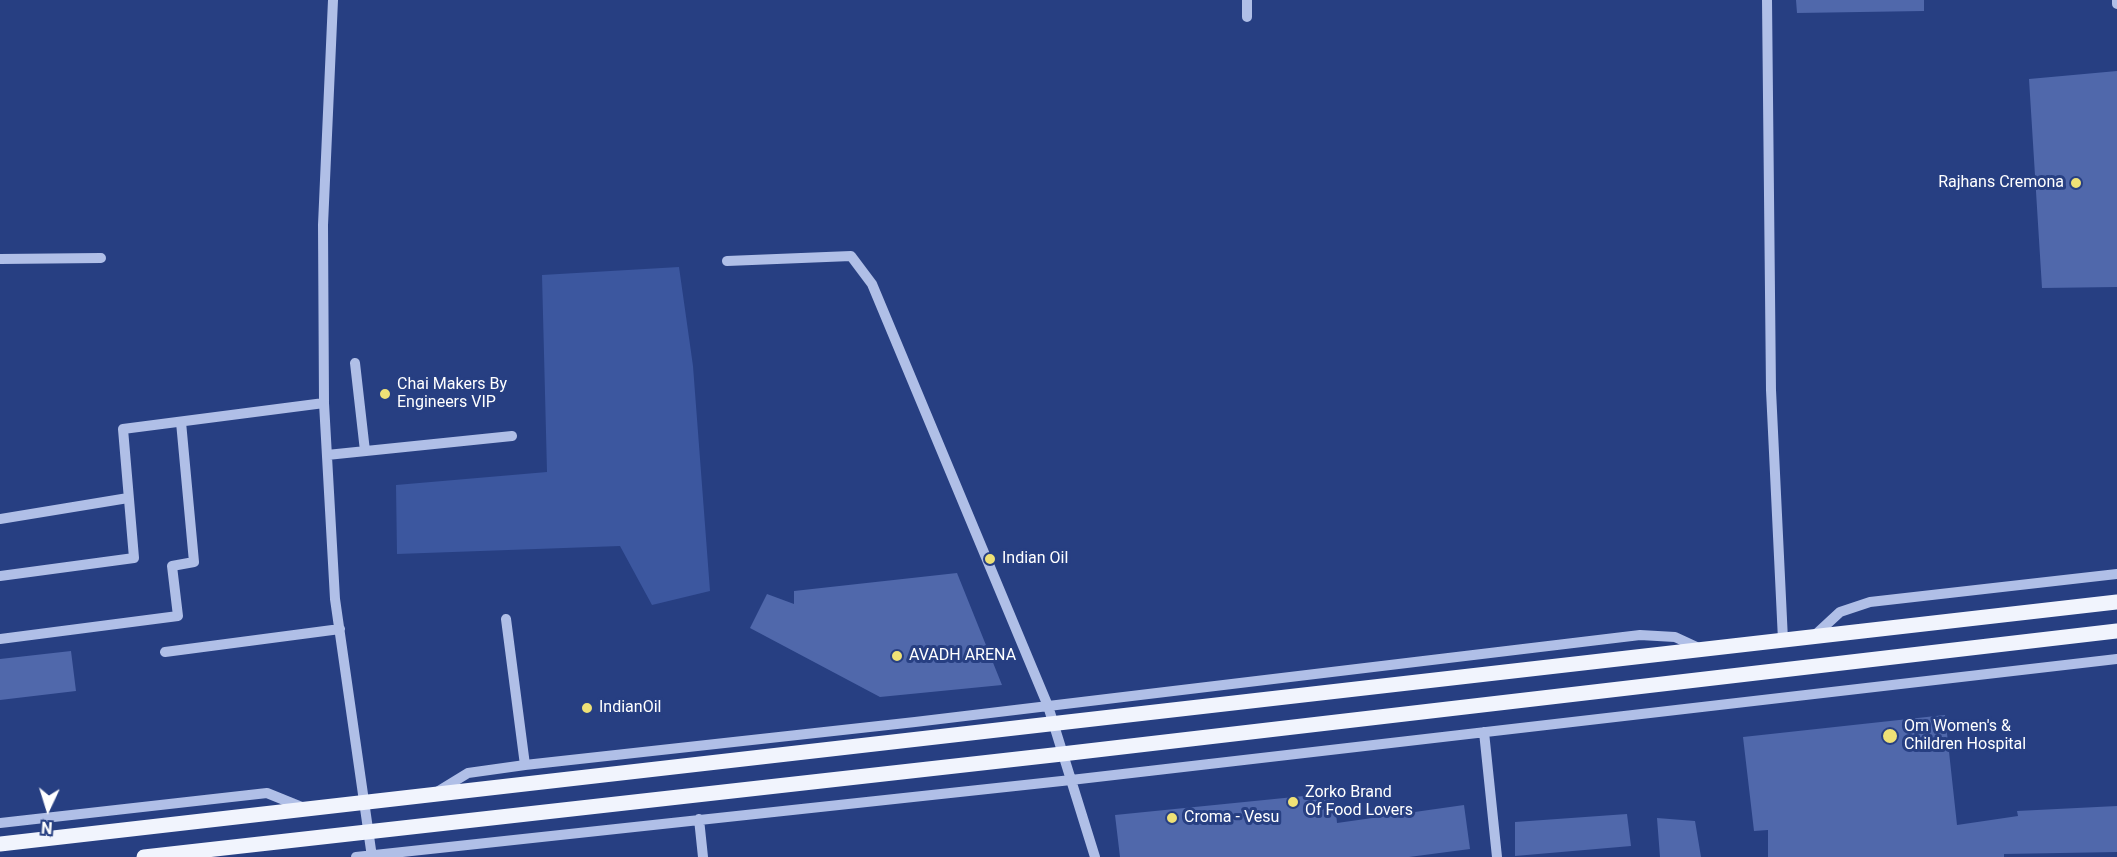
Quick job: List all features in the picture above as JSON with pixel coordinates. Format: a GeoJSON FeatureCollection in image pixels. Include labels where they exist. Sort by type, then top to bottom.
{"type":"FeatureCollection","features":[{"type":"Feature","properties":{"kind":"main road"},"geometry":{"type":"LineString","coordinates":[[0,844],[2117,602]]}},
{"type":"Feature","properties":{"kind":"main road"},"geometry":{"type":"LineString","coordinates":[[152,856],[193,854],[368,830],[1062,754],[2117,631]]}},
{"type":"Feature","properties":{"kind":"street"},"geometry":{"type":"LineString","coordinates":[[333,0],[322,225],[324,403],[335,599],[372,856]]}},
{"type":"Feature","properties":{"kind":"street"},"geometry":{"type":"LineString","coordinates":[[1247,0],[1247,17]]}},
{"type":"Feature","properties":{"kind":"street"},"geometry":{"type":"LineString","coordinates":[[1767,0],[1771,390],[1782,640]]}},
{"type":"Feature","properties":{"kind":"street"},"geometry":{"type":"LineString","coordinates":[[727,261],[851,256],[872,284],[1048,706],[1095,857]]}},
{"type":"Feature","properties":{"kind":"street"},"geometry":{"type":"LineString","coordinates":[[0,259],[101,258]]}},
{"type":"Feature","properties":{"kind":"street"},"geometry":{"type":"LineString","coordinates":[[355,363],[365,451]]}},
{"type":"Feature","properties":{"kind":"street"},"geometry":{"type":"LineString","coordinates":[[0,576],[134,558],[123,429],[324,403]]}},
{"type":"Feature","properties":{"kind":"street"},"geometry":{"type":"LineString","coordinates":[[0,639],[178,616],[172,566],[194,562],[181,422]]}},
{"type":"Feature","properties":{"kind":"street"},"geometry":{"type":"LineString","coordinates":[[327,455],[512,436]]}},
{"type":"Feature","properties":{"kind":"street"},"geometry":{"type":"LineString","coordinates":[[0,519],[128,498]]}},
{"type":"Feature","properties":{"kind":"street"},"geometry":{"type":"LineString","coordinates":[[1812,637],[1840,612],[1870,602],[2117,574]]}},
{"type":"Feature","properties":{"kind":"street"},"geometry":{"type":"LineString","coordinates":[[506,619],[525,765]]}},
{"type":"Feature","properties":{"kind":"street"},"geometry":{"type":"LineString","coordinates":[[165,652],[340,629]]}},
{"type":"Feature","properties":{"kind":"street"},"geometry":{"type":"LineString","coordinates":[[433,794],[468,774],[525,765],[1048,706],[1640,635],[1675,636],[1701,650]]}},
{"type":"Feature","properties":{"kind":"street"},"geometry":{"type":"LineString","coordinates":[[356,857],[1071,780],[2117,659]]}},
{"type":"Feature","properties":{"kind":"street"},"geometry":{"type":"LineString","coordinates":[[1484,732],[1497,857]]}},
{"type":"Feature","properties":{"kind":"street"},"geometry":{"type":"LineString","coordinates":[[0,823],[267,793],[306,809]]}},
{"type":"Feature","properties":{"kind":"street"},"geometry":{"type":"LineString","coordinates":[[699,819],[703,857]]}},
{"type":"Feature","properties":{"kind":"shaded area"},"geometry":{"type":"Polygon","coordinates":[[[679,267],[693,366],[710,591],[652,605],[620,546],[397,554],[396,485],[547,472],[542,275],[679,267]]]}},
{"type":"Feature","properties":{"kind":"building"},"geometry":{"type":"Polygon","coordinates":[[[1796,0],[1924,0],[1924,11],[1797,13],[1796,0]]]}},
{"type":"Feature","properties":{"kind":"building","name":"Rajhans Cremona"},"geometry":{"type":"Polygon","coordinates":[[[2117,71],[2117,287],[2042,288],[2029,79],[2117,71]]]}},
{"type":"Feature","properties":{"kind":"building","name":"AVADH ARENA"},"geometry":{"type":"Polygon","coordinates":[[[957,573],[1002,685],[880,697],[750,628],[767,594],[794,604],[794,591],[957,573]]]}},
{"type":"Feature","properties":{"kind":"building"},"geometry":{"type":"Polygon","coordinates":[[[71,651],[76,691],[0,700],[0,659],[71,651]]]}},
{"type":"Feature","properties":{"kind":"building"},"geometry":{"type":"Polygon","coordinates":[[[1945,715],[1957,825],[2018,816],[2017,811],[2117,806],[2117,852],[2004,854],[2004,857],[1768,857],[1768,830],[1754,831],[1743,737],[1945,715]]]}},
{"type":"Feature","properties":{"kind":"building"},"geometry":{"type":"Polygon","coordinates":[[[1334,793],[1337,823],[1464,805],[1470,849],[1409,857],[1120,857],[1115,815],[1334,793]]]}},
{"type":"Feature","properties":{"kind":"building"},"geometry":{"type":"Polygon","coordinates":[[[1627,814],[1631,846],[1515,856],[1515,822],[1627,814]]]}},
{"type":"Feature","properties":{"kind":"building"},"geometry":{"type":"Polygon","coordinates":[[[1657,818],[1695,821],[1701,857],[1660,857],[1657,818]]]}},
{"type":"Feature","properties":{"kind":"place","name":"Rajhans Cremona"},"geometry":{"type":"Point","coordinates":[2076,183]}},
{"type":"Feature","properties":{"kind":"place","name":"Chai Makers By Engineers VIP"},"geometry":{"type":"Point","coordinates":[385,394]}},
{"type":"Feature","properties":{"kind":"place","name":"Indian Oil"},"geometry":{"type":"Point","coordinates":[990,559]}},
{"type":"Feature","properties":{"kind":"place","name":"AVADH ARENA"},"geometry":{"type":"Point","coordinates":[897,656]}},
{"type":"Feature","properties":{"kind":"place","name":"IndianOil"},"geometry":{"type":"Point","coordinates":[587,708]}},
{"type":"Feature","properties":{"kind":"place","name":"Om Women's & Children Hospital"},"geometry":{"type":"Point","coordinates":[1890,736]}},
{"type":"Feature","properties":{"kind":"place","name":"Zorko Brand Of Food Lovers"},"geometry":{"type":"Point","coordinates":[1293,802]}},
{"type":"Feature","properties":{"kind":"place","name":"Croma - Vesu"},"geometry":{"type":"Point","coordinates":[1172,818]}}]}
